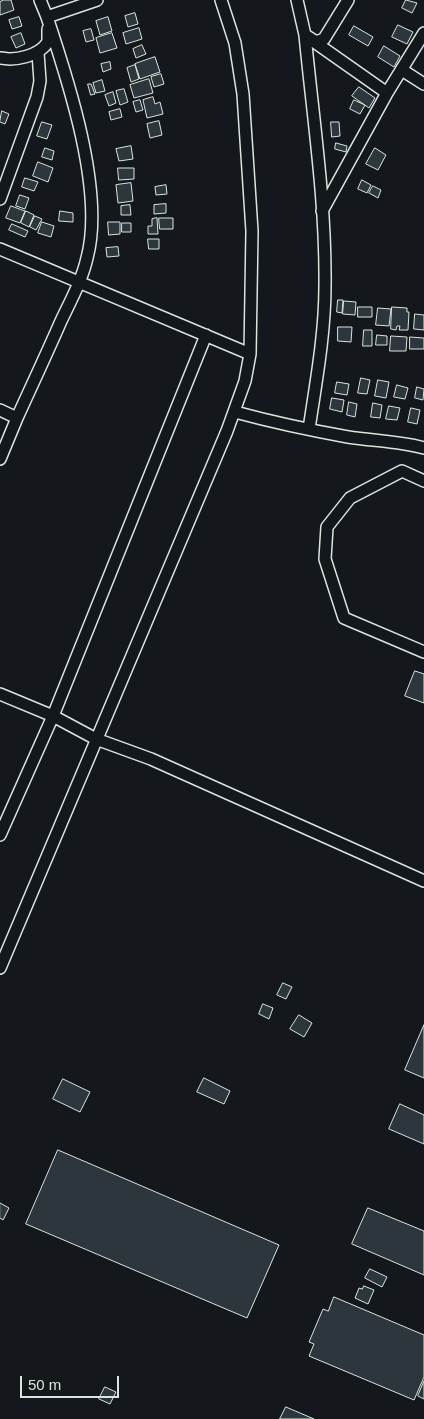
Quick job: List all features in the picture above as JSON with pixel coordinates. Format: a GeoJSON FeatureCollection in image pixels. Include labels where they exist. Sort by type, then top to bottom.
{"type":"FeatureCollection","features":[{"type":"Feature","properties":{"kind":"street"},"geometry":{"type":"LineString","coordinates":[[0,459],[79,281],[88,257],[90,238],[88,180],[76,114],[47,17],[40,0]]}},
{"type":"Feature","properties":{"kind":"street"},"geometry":{"type":"LineString","coordinates":[[47,17],[97,0]]}},
{"type":"Feature","properties":{"kind":"street"},"geometry":{"type":"LineString","coordinates":[[0,968],[234,412],[245,381],[250,354],[252,231],[243,94],[235,43],[221,0]]}},
{"type":"Feature","properties":{"kind":"street"},"geometry":{"type":"LineString","coordinates":[[297,0],[308,37],[322,211],[325,286],[320,356],[308,429]]}},
{"type":"Feature","properties":{"kind":"street"},"geometry":{"type":"LineString","coordinates":[[308,37],[316,42],[324,40],[348,0]]}},
{"type":"Feature","properties":{"kind":"street"},"geometry":{"type":"LineString","coordinates":[[0,58],[9,60],[38,52],[48,42],[47,17]]}},
{"type":"Feature","properties":{"kind":"street"},"geometry":{"type":"LineString","coordinates":[[322,211],[387,93],[424,33]]}},
{"type":"Feature","properties":{"kind":"street"},"geometry":{"type":"LineString","coordinates":[[308,37],[387,93]]}},
{"type":"Feature","properties":{"kind":"street"},"geometry":{"type":"LineString","coordinates":[[0,199],[37,97],[40,81],[38,52]]}},
{"type":"Feature","properties":{"kind":"street"},"geometry":{"type":"LineString","coordinates":[[402,70],[424,84]]}},
{"type":"Feature","properties":{"kind":"street"},"geometry":{"type":"LineString","coordinates":[[0,249],[250,354]]}},
{"type":"Feature","properties":{"kind":"street"},"geometry":{"type":"LineString","coordinates":[[0,835],[53,716],[206,335]]}},
{"type":"Feature","properties":{"kind":"street"},"geometry":{"type":"LineString","coordinates":[[0,410],[18,418]]}},
{"type":"Feature","properties":{"kind":"street"},"geometry":{"type":"LineString","coordinates":[[234,412],[308,429],[403,443],[424,448]]}},
{"type":"Feature","properties":{"kind":"street"},"geometry":{"type":"LineString","coordinates":[[424,481],[402,471],[350,498],[327,527],[325,559],[344,618],[424,652]]}},
{"type":"Feature","properties":{"kind":"street"},"geometry":{"type":"LineString","coordinates":[[0,694],[53,716],[96,739],[152,759],[424,881]]}},
{"type":"Feature","properties":{"kind":"building"},"geometry":{"type":"Polygon","coordinates":[[[11,0],[14,10],[0,15],[0,2],[11,0]]]}},
{"type":"Feature","properties":{"kind":"building"},"geometry":{"type":"Polygon","coordinates":[[[406,0],[417,3],[412,13],[402,8],[406,0]]]}},
{"type":"Feature","properties":{"kind":"building"},"geometry":{"type":"Polygon","coordinates":[[[135,13],[138,24],[128,27],[125,16],[135,13]]]}},
{"type":"Feature","properties":{"kind":"building"},"geometry":{"type":"Polygon","coordinates":[[[19,17],[22,26],[12,29],[9,20],[19,17]]]}},
{"type":"Feature","properties":{"kind":"building"},"geometry":{"type":"Polygon","coordinates":[[[108,17],[112,31],[100,35],[96,21],[108,17]]]}},
{"type":"Feature","properties":{"kind":"building"},"geometry":{"type":"Polygon","coordinates":[[[398,25],[413,32],[407,44],[392,37],[398,25]]]}},
{"type":"Feature","properties":{"kind":"building"},"geometry":{"type":"Polygon","coordinates":[[[354,26],[373,37],[368,46],[349,35],[354,26]]]}},
{"type":"Feature","properties":{"kind":"building"},"geometry":{"type":"Polygon","coordinates":[[[139,28],[142,39],[126,44],[123,33],[139,28]]]}},
{"type":"Feature","properties":{"kind":"building"},"geometry":{"type":"Polygon","coordinates":[[[91,29],[94,40],[86,42],[83,31],[91,29]]]}},
{"type":"Feature","properties":{"kind":"building"},"geometry":{"type":"Polygon","coordinates":[[[21,33],[25,44],[16,48],[11,37],[21,33]]]}},
{"type":"Feature","properties":{"kind":"building"},"geometry":{"type":"Polygon","coordinates":[[[112,33],[117,48],[100,53],[96,38],[112,33]]]}},
{"type":"Feature","properties":{"kind":"building"},"geometry":{"type":"Polygon","coordinates":[[[142,45],[146,54],[136,58],[133,49],[142,45]]]}},
{"type":"Feature","properties":{"kind":"building"},"geometry":{"type":"Polygon","coordinates":[[[384,46],[400,56],[394,67],[378,57],[384,46]]]}},
{"type":"Feature","properties":{"kind":"building"},"geometry":{"type":"Polygon","coordinates":[[[155,57],[160,72],[140,79],[135,64],[155,57]]]}},
{"type":"Feature","properties":{"kind":"building"},"geometry":{"type":"Polygon","coordinates":[[[110,62],[111,69],[103,72],[101,64],[110,62]]]}},
{"type":"Feature","properties":{"kind":"building"},"geometry":{"type":"Polygon","coordinates":[[[135,65],[139,79],[131,82],[127,68],[135,65]]]}},
{"type":"Feature","properties":{"kind":"building"},"geometry":{"type":"Polygon","coordinates":[[[161,74],[164,84],[154,87],[151,77],[161,74]]]}},
{"type":"Feature","properties":{"kind":"building"},"geometry":{"type":"Polygon","coordinates":[[[149,79],[153,93],[134,98],[130,85],[149,79]]]}},
{"type":"Feature","properties":{"kind":"building"},"geometry":{"type":"Polygon","coordinates":[[[102,80],[105,91],[96,93],[93,83],[102,80]]]}},
{"type":"Feature","properties":{"kind":"building"},"geometry":{"type":"Polygon","coordinates":[[[88,84],[91,84],[95,94],[91,95],[88,84]]]}},
{"type":"Feature","properties":{"kind":"building"},"geometry":{"type":"Polygon","coordinates":[[[359,87],[375,98],[369,108],[352,96],[359,87]]]}},
{"type":"Feature","properties":{"kind":"building"},"geometry":{"type":"Polygon","coordinates":[[[124,89],[128,102],[120,105],[116,91],[124,89]]]}},
{"type":"Feature","properties":{"kind":"building"},"geometry":{"type":"Polygon","coordinates":[[[113,92],[116,103],[109,106],[105,95],[113,92]]]}},
{"type":"Feature","properties":{"kind":"building"},"geometry":{"type":"Polygon","coordinates":[[[153,97],[155,104],[160,102],[163,114],[147,118],[143,100],[153,97]]]}},
{"type":"Feature","properties":{"kind":"building"},"geometry":{"type":"Polygon","coordinates":[[[140,100],[143,110],[136,112],[133,102],[140,100]]]}},
{"type":"Feature","properties":{"kind":"building"},"geometry":{"type":"Polygon","coordinates":[[[354,100],[365,105],[360,114],[350,109],[354,100]]]}},
{"type":"Feature","properties":{"kind":"building"},"geometry":{"type":"Polygon","coordinates":[[[120,109],[122,117],[111,120],[109,112],[120,109]]]}},
{"type":"Feature","properties":{"kind":"building"},"geometry":{"type":"Polygon","coordinates":[[[2,111],[9,114],[5,124],[0,122],[2,111]]]}},
{"type":"Feature","properties":{"kind":"building"},"geometry":{"type":"Polygon","coordinates":[[[159,121],[162,135],[150,138],[147,124],[159,121]]]}},
{"type":"Feature","properties":{"kind":"building"},"geometry":{"type":"Polygon","coordinates":[[[42,122],[52,125],[47,139],[37,136],[42,122]]]}},
{"type":"Feature","properties":{"kind":"building"},"geometry":{"type":"Polygon","coordinates":[[[331,122],[339,122],[340,136],[332,137],[331,122]]]}},
{"type":"Feature","properties":{"kind":"building"},"geometry":{"type":"Polygon","coordinates":[[[336,143],[347,146],[346,152],[335,149],[336,143]]]}},
{"type":"Feature","properties":{"kind":"building"},"geometry":{"type":"Polygon","coordinates":[[[131,146],[133,159],[119,161],[116,149],[131,146]]]}},
{"type":"Feature","properties":{"kind":"building"},"geometry":{"type":"Polygon","coordinates":[[[45,148],[54,151],[52,160],[42,157],[45,148]]]}},
{"type":"Feature","properties":{"kind":"building"},"geometry":{"type":"Polygon","coordinates":[[[375,148],[386,155],[378,170],[366,164],[375,148]]]}},
{"type":"Feature","properties":{"kind":"building"},"geometry":{"type":"Polygon","coordinates":[[[38,162],[53,168],[48,182],[33,176],[38,162]]]}},
{"type":"Feature","properties":{"kind":"building"},"geometry":{"type":"Polygon","coordinates":[[[118,168],[134,168],[134,179],[119,180],[118,168]]]}},
{"type":"Feature","properties":{"kind":"building"},"geometry":{"type":"Polygon","coordinates":[[[25,178],[38,182],[34,191],[22,187],[25,178]]]}},
{"type":"Feature","properties":{"kind":"building"},"geometry":{"type":"Polygon","coordinates":[[[362,180],[371,185],[367,193],[358,189],[362,180]]]}},
{"type":"Feature","properties":{"kind":"building"},"geometry":{"type":"Polygon","coordinates":[[[131,183],[133,201],[118,203],[116,185],[131,183]]]}},
{"type":"Feature","properties":{"kind":"building"},"geometry":{"type":"Polygon","coordinates":[[[166,185],[167,194],[156,195],[155,187],[166,185]]]}},
{"type":"Feature","properties":{"kind":"building"},"geometry":{"type":"Polygon","coordinates":[[[373,186],[381,190],[378,198],[369,193],[373,186]]]}},
{"type":"Feature","properties":{"kind":"building"},"geometry":{"type":"Polygon","coordinates":[[[20,195],[29,198],[25,209],[16,206],[20,195]]]}},
{"type":"Feature","properties":{"kind":"building"},"geometry":{"type":"Polygon","coordinates":[[[166,204],[166,213],[154,214],[154,205],[166,204]]]}},
{"type":"Feature","properties":{"kind":"building"},"geometry":{"type":"Polygon","coordinates":[[[130,205],[131,215],[121,215],[121,206],[130,205]]]}},
{"type":"Feature","properties":{"kind":"building"},"geometry":{"type":"Polygon","coordinates":[[[11,206],[25,211],[20,223],[6,218],[11,206]]]}},
{"type":"Feature","properties":{"kind":"building"},"geometry":{"type":"Polygon","coordinates":[[[26,211],[34,215],[29,227],[21,223],[26,211]]]}},
{"type":"Feature","properties":{"kind":"building"},"geometry":{"type":"Polygon","coordinates":[[[60,211],[73,213],[73,222],[59,221],[60,211]]]}},
{"type":"Feature","properties":{"kind":"building"},"geometry":{"type":"Polygon","coordinates":[[[35,216],[42,219],[36,230],[30,227],[35,216]]]}},
{"type":"Feature","properties":{"kind":"building"},"geometry":{"type":"Polygon","coordinates":[[[157,218],[158,234],[148,234],[148,226],[152,226],[152,219],[157,218]]]}},
{"type":"Feature","properties":{"kind":"building"},"geometry":{"type":"Polygon","coordinates":[[[159,218],[173,218],[173,229],[160,229],[159,218]]]}},
{"type":"Feature","properties":{"kind":"building"},"geometry":{"type":"Polygon","coordinates":[[[42,222],[54,226],[51,237],[38,233],[42,222]]]}},
{"type":"Feature","properties":{"kind":"building"},"geometry":{"type":"Polygon","coordinates":[[[108,222],[120,222],[120,234],[109,235],[108,222]]]}},
{"type":"Feature","properties":{"kind":"building"},"geometry":{"type":"Polygon","coordinates":[[[122,223],[131,223],[131,232],[122,232],[122,223]]]}},
{"type":"Feature","properties":{"kind":"building"},"geometry":{"type":"Polygon","coordinates":[[[12,224],[28,231],[25,237],[9,230],[12,224]]]}},
{"type":"Feature","properties":{"kind":"building"},"geometry":{"type":"Polygon","coordinates":[[[148,239],[159,239],[159,249],[149,249],[148,239]]]}},
{"type":"Feature","properties":{"kind":"building"},"geometry":{"type":"Polygon","coordinates":[[[118,247],[119,256],[107,257],[106,248],[118,247]]]}},
{"type":"Feature","properties":{"kind":"building"},"geometry":{"type":"Polygon","coordinates":[[[338,300],[343,300],[342,313],[337,312],[338,300]]]}},
{"type":"Feature","properties":{"kind":"building"},"geometry":{"type":"Polygon","coordinates":[[[344,301],[356,302],[355,315],[343,314],[344,301]]]}},
{"type":"Feature","properties":{"kind":"building"},"geometry":{"type":"Polygon","coordinates":[[[358,307],[372,307],[372,317],[358,317],[358,307]]]}},
{"type":"Feature","properties":{"kind":"building"},"geometry":{"type":"Polygon","coordinates":[[[392,307],[407,308],[407,312],[409,312],[408,330],[399,330],[400,326],[397,326],[396,330],[391,329],[392,307]]]}},
{"type":"Feature","properties":{"kind":"building"},"geometry":{"type":"Polygon","coordinates":[[[378,308],[391,309],[389,326],[376,325],[378,308]]]}},
{"type":"Feature","properties":{"kind":"building"},"geometry":{"type":"Polygon","coordinates":[[[415,314],[424,315],[424,330],[414,329],[415,314]]]}},
{"type":"Feature","properties":{"kind":"building"},"geometry":{"type":"Polygon","coordinates":[[[338,327],[352,327],[351,342],[338,341],[338,327]]]}},
{"type":"Feature","properties":{"kind":"building"},"geometry":{"type":"Polygon","coordinates":[[[364,330],[372,330],[372,346],[363,346],[364,330]]]}},
{"type":"Feature","properties":{"kind":"building"},"geometry":{"type":"Polygon","coordinates":[[[377,335],[387,336],[387,345],[376,345],[377,335]]]}},
{"type":"Feature","properties":{"kind":"building"},"geometry":{"type":"Polygon","coordinates":[[[391,336],[407,337],[406,351],[390,351],[391,336]]]}},
{"type":"Feature","properties":{"kind":"building"},"geometry":{"type":"Polygon","coordinates":[[[410,337],[424,338],[424,349],[410,349],[410,337]]]}},
{"type":"Feature","properties":{"kind":"building"},"geometry":{"type":"Polygon","coordinates":[[[361,378],[370,380],[367,394],[358,393],[361,378]]]}},
{"type":"Feature","properties":{"kind":"building"},"geometry":{"type":"Polygon","coordinates":[[[378,380],[389,382],[386,398],[375,396],[378,380]]]}},
{"type":"Feature","properties":{"kind":"building"},"geometry":{"type":"Polygon","coordinates":[[[337,382],[349,384],[347,395],[335,393],[337,382]]]}},
{"type":"Feature","properties":{"kind":"building"},"geometry":{"type":"Polygon","coordinates":[[[397,385],[408,388],[405,399],[394,397],[397,385]]]}},
{"type":"Feature","properties":{"kind":"building"},"geometry":{"type":"Polygon","coordinates":[[[417,387],[424,389],[423,400],[415,398],[417,387]]]}},
{"type":"Feature","properties":{"kind":"building"},"geometry":{"type":"Polygon","coordinates":[[[332,398],[344,400],[342,412],[330,409],[332,398]]]}},
{"type":"Feature","properties":{"kind":"building"},"geometry":{"type":"Polygon","coordinates":[[[349,402],[357,404],[355,417],[347,415],[349,402]]]}},
{"type":"Feature","properties":{"kind":"building"},"geometry":{"type":"Polygon","coordinates":[[[373,403],[382,405],[380,418],[371,417],[373,403]]]}},
{"type":"Feature","properties":{"kind":"building"},"geometry":{"type":"Polygon","coordinates":[[[389,406],[400,408],[397,420],[386,419],[389,406]]]}},
{"type":"Feature","properties":{"kind":"building"},"geometry":{"type":"Polygon","coordinates":[[[411,408],[420,410],[417,424],[408,422],[411,408]]]}},
{"type":"Feature","properties":{"kind":"building"},"geometry":{"type":"Polygon","coordinates":[[[415,671],[424,674],[424,703],[405,696],[415,671]]]}},
{"type":"Feature","properties":{"kind":"building"},"geometry":{"type":"Polygon","coordinates":[[[283,983],[292,987],[286,999],[277,995],[283,983]]]}},
{"type":"Feature","properties":{"kind":"building"},"geometry":{"type":"Polygon","coordinates":[[[263,1004],[273,1008],[269,1019],[259,1014],[263,1004]]]}},
{"type":"Feature","properties":{"kind":"building"},"geometry":{"type":"Polygon","coordinates":[[[299,1015],[312,1023],[304,1037],[290,1029],[299,1015]]]}},
{"type":"Feature","properties":{"kind":"building"},"geometry":{"type":"Polygon","coordinates":[[[424,1025],[424,1078],[405,1070],[424,1025]]]}},
{"type":"Feature","properties":{"kind":"building"},"geometry":{"type":"Polygon","coordinates":[[[204,1078],[230,1091],[224,1104],[197,1092],[204,1078]]]}},
{"type":"Feature","properties":{"kind":"building"},"geometry":{"type":"Polygon","coordinates":[[[63,1079],[90,1092],[80,1112],[53,1099],[63,1079]]]}},
{"type":"Feature","properties":{"kind":"building"},"geometry":{"type":"Polygon","coordinates":[[[400,1104],[424,1115],[424,1144],[389,1129],[400,1104]]]}},
{"type":"Feature","properties":{"kind":"building"},"geometry":{"type":"Polygon","coordinates":[[[58,1150],[279,1245],[247,1318],[26,1224],[58,1150]]]}},
{"type":"Feature","properties":{"kind":"building"},"geometry":{"type":"Polygon","coordinates":[[[0,1203],[9,1208],[3,1220],[0,1218],[0,1203]]]}},
{"type":"Feature","properties":{"kind":"building"},"geometry":{"type":"Polygon","coordinates":[[[368,1208],[424,1231],[424,1275],[352,1244],[368,1208]]]}},
{"type":"Feature","properties":{"kind":"building"},"geometry":{"type":"Polygon","coordinates":[[[370,1269],[387,1277],[382,1287],[365,1278],[370,1269]]]}},
{"type":"Feature","properties":{"kind":"building"},"geometry":{"type":"Polygon","coordinates":[[[364,1286],[374,1290],[368,1304],[355,1298],[359,1288],[362,1289],[364,1286]]]}},
{"type":"Feature","properties":{"kind":"building"},"geometry":{"type":"Polygon","coordinates":[[[334,1297],[424,1335],[424,1377],[414,1400],[309,1356],[314,1344],[309,1342],[323,1309],[328,1311],[334,1297]]]}},
{"type":"Feature","properties":{"kind":"building"},"geometry":{"type":"Polygon","coordinates":[[[424,1381],[424,1399],[418,1396],[424,1381]]]}},
{"type":"Feature","properties":{"kind":"building"},"geometry":{"type":"Polygon","coordinates":[[[105,1387],[116,1392],[110,1404],[99,1399],[105,1387]]]}},
{"type":"Feature","properties":{"kind":"building"},"geometry":{"type":"Polygon","coordinates":[[[286,1407],[314,1419],[280,1419],[286,1407]]]}}]}
